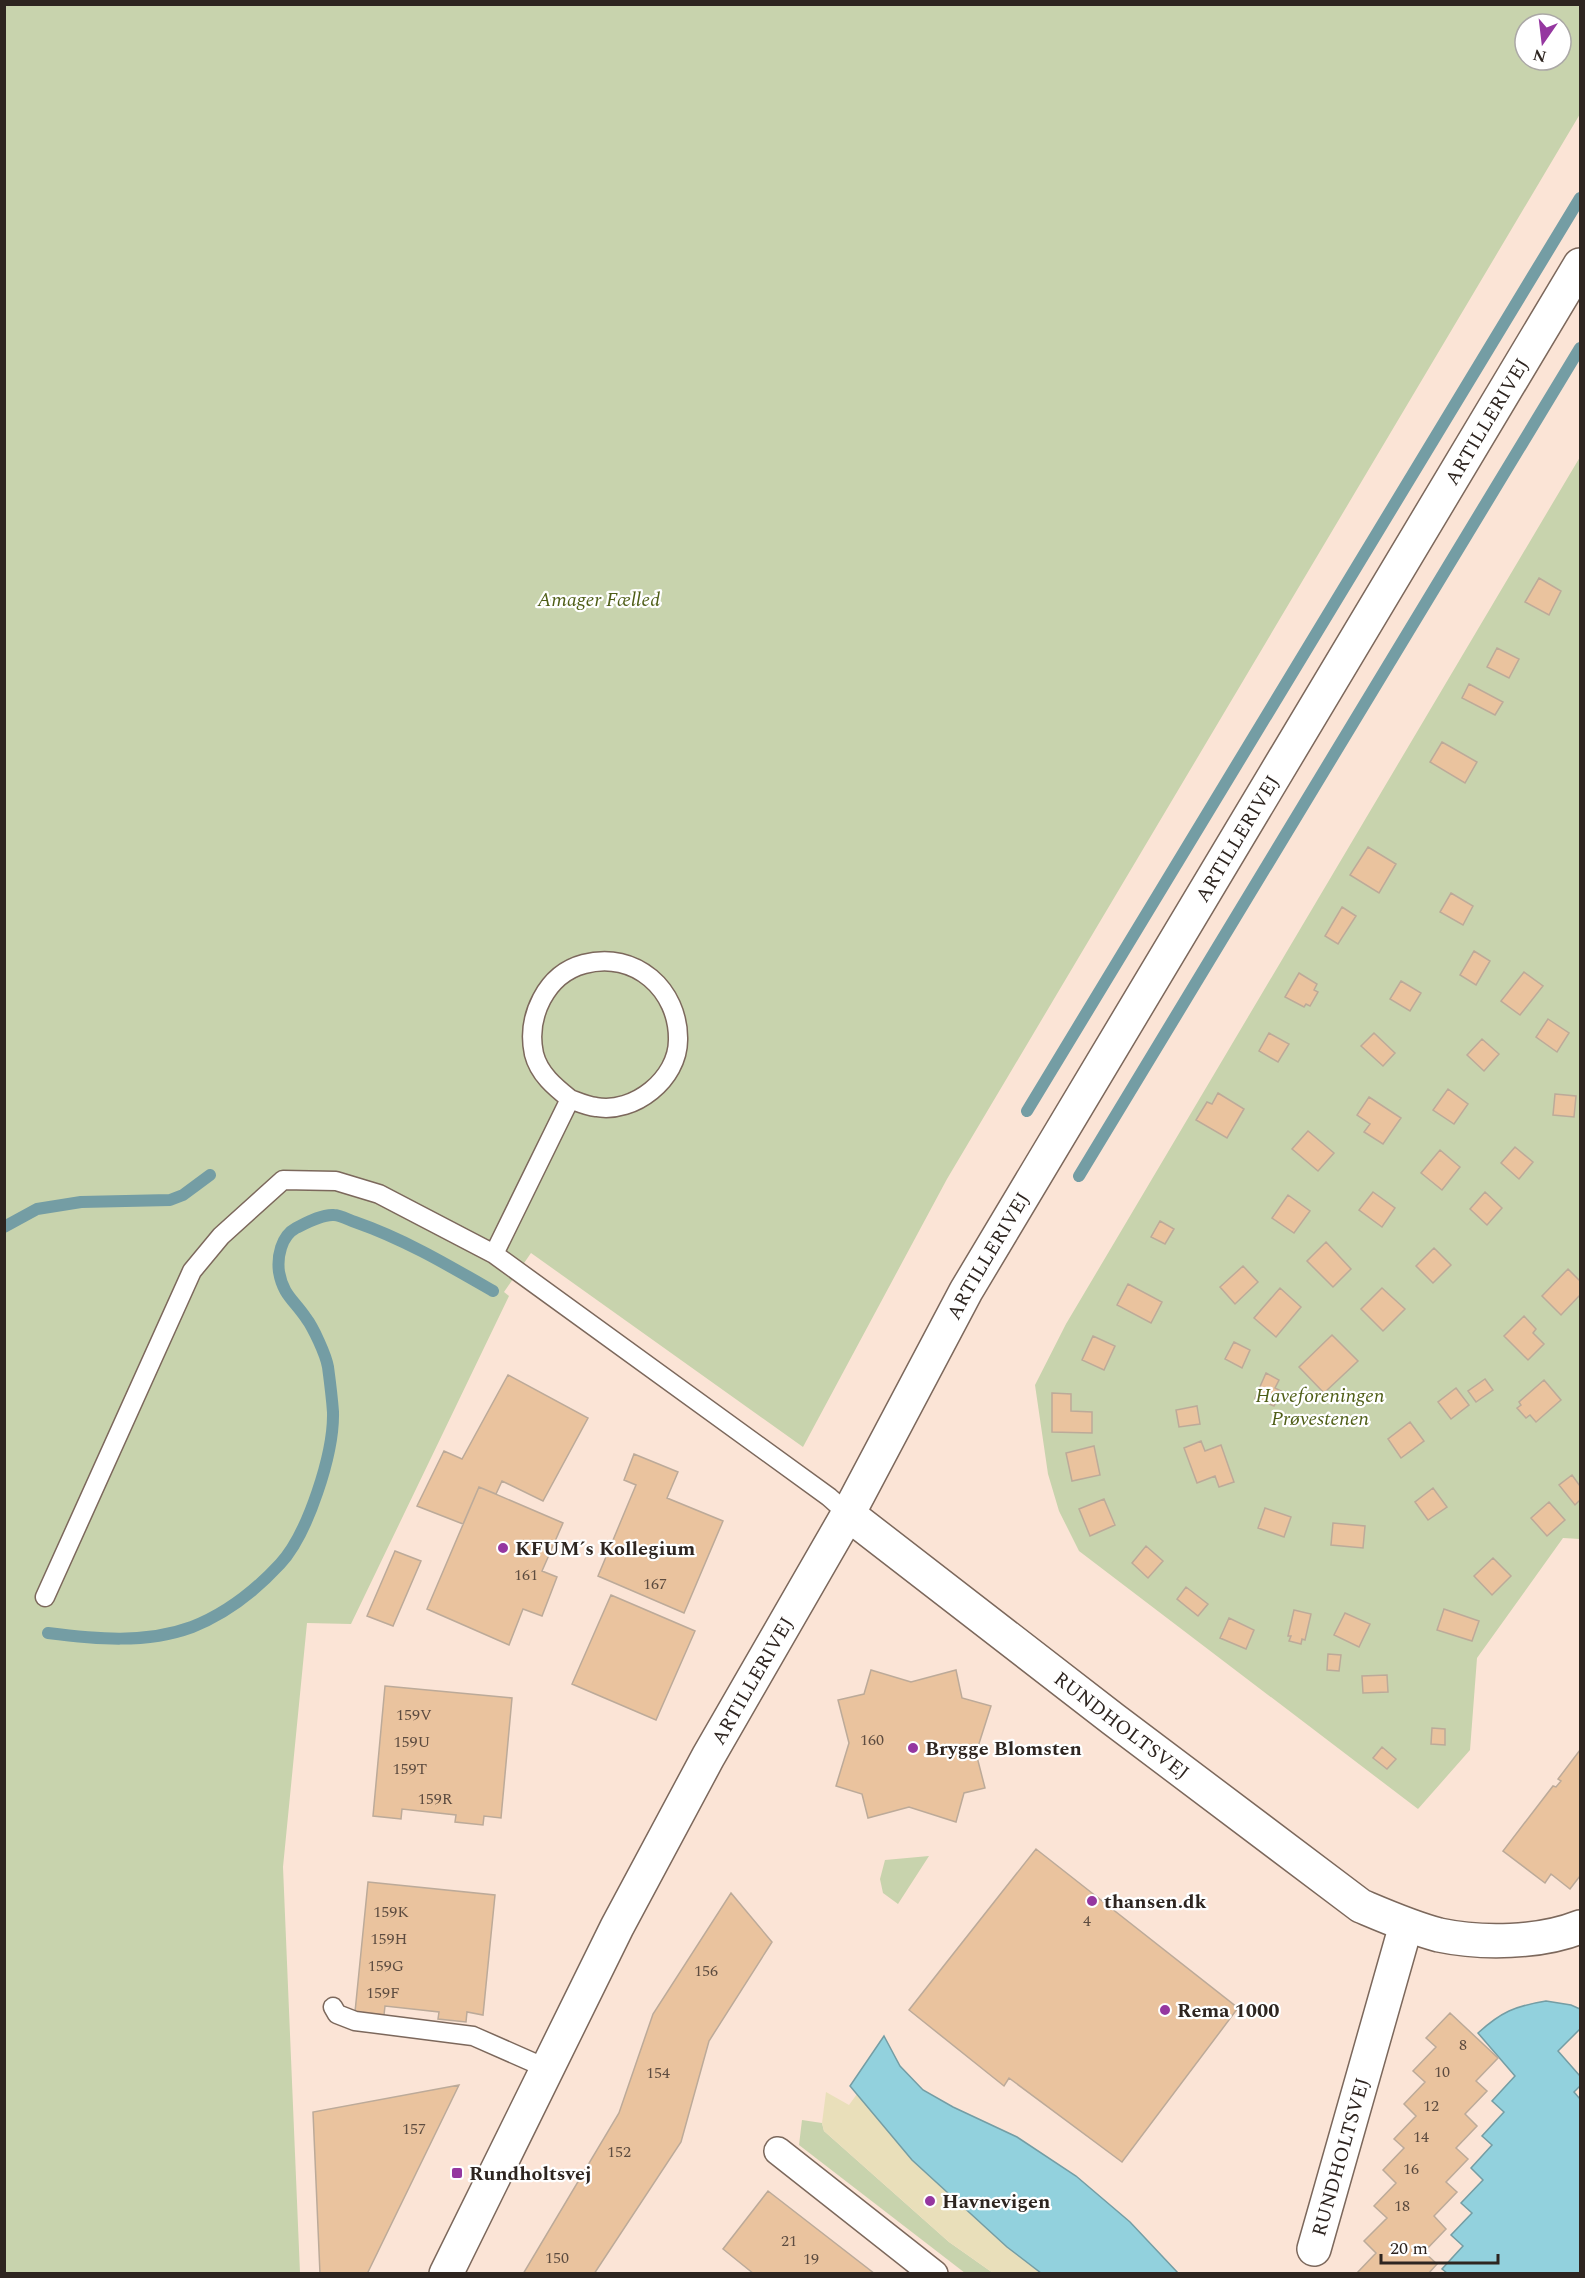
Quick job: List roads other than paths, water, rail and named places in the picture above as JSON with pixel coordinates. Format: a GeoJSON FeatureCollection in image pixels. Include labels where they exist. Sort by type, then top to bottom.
{"type":"FeatureCollection","features":[{"type":"Feature","properties":{"kind":"street","name":"ARTILLERIVEJ"},"geometry":{"type":"LineString","coordinates":[[446,2274],[617,1927],[708,1757],[848,1514],[966,1291],[1581,266]]}},
{"type":"Feature","properties":{"kind":"street","name":"RUNDHOLTSVEJ"},"geometry":{"type":"LineString","coordinates":[[848,1514],[1113,1719],[1361,1906],[1406,1925],[1441,1935],[1494,1940],[1548,1937],[1581,1927]]}},
{"type":"Feature","properties":{"kind":"street","name":"RUNDHOLTSVEJ"},"geometry":{"type":"LineString","coordinates":[[1314,2249],[1406,1925]]}},
{"type":"Feature","properties":{"kind":"street"},"geometry":{"type":"LineString","coordinates":[[778,2151],[934,2274]]}},
{"type":"Feature","properties":{"kind":"lane"},"geometry":{"type":"LineString","coordinates":[[612,961],[640,969],[662,988],[675,1014],[678,1042],[670,1070],[652,1091],[626,1105],[597,1107],[570,1099],[548,1081],[534,1055],[531,1027],[540,999],[558,977],[584,964],[612,961]]}},
{"type":"Feature","properties":{"kind":"lane"},"geometry":{"type":"LineString","coordinates":[[494,1254],[570,1099]]}},
{"type":"Feature","properties":{"kind":"lane"},"geometry":{"type":"LineString","coordinates":[[45,1597],[192,1271],[221,1236],[283,1180],[336,1181],[380,1194],[494,1254],[829,1497],[848,1514]]}},
{"type":"Feature","properties":{"kind":"lane"},"geometry":{"type":"LineString","coordinates":[[333,2007],[337,2014],[355,2021],[473,2036],[548,2069]]}},
{"type":"Feature","properties":{"kind":"water"},"geometry":{"type":"Polygon","coordinates":[[[1546,2001],[1571,2005],[1580,2009],[1580,2029],[1558,2051],[1580,2076],[1580,2086],[1574,2092],[1580,2099],[1580,2273],[1447,2273],[1442,2269],[1463,2246],[1451,2235],[1472,2213],[1461,2203],[1483,2180],[1471,2168],[1492,2145],[1482,2136],[1504,2112],[1492,2101],[1515,2076],[1478,2033],[1509,2011],[1546,2001]]]}},
{"type":"Feature","properties":{"kind":"water","name":"Havnevigen"},"geometry":{"type":"Polygon","coordinates":[[[884,2036],[900,2066],[923,2090],[1017,2137],[1076,2176],[1130,2222],[1178,2273],[1041,2273],[1007,2247],[912,2160],[850,2086],[884,2036]]]}},
{"type":"Feature","properties":{"kind":"waterway"},"geometry":{"type":"LineString","coordinates":[[1027,1111],[1580,198]]}},
{"type":"Feature","properties":{"kind":"waterway"},"geometry":{"type":"LineString","coordinates":[[1079,1176],[1580,348]]}},
{"type":"Feature","properties":{"kind":"waterway"},"geometry":{"type":"LineString","coordinates":[[4,1227],[37,1209],[81,1202],[170,1200],[183,1195],[210,1175]]}},
{"type":"Feature","properties":{"kind":"waterway"},"geometry":{"type":"LineString","coordinates":[[48,1633],[120,1639],[157,1636],[192,1627],[228,1608],[250,1592],[271,1574],[290,1551],[309,1514],[324,1470],[333,1412],[328,1367],[322,1349],[309,1322],[286,1292],[279,1272],[280,1254],[284,1241],[296,1228],[319,1217],[339,1216],[408,1244],[493,1291]]}},
{"type":"Feature","properties":{"kind":"place","name":"KFUM´s Kollegium"},"geometry":{"type":"Point","coordinates":[503,1548]}},
{"type":"Feature","properties":{"kind":"place","name":"Brygge Blomsten"},"geometry":{"type":"Point","coordinates":[913,1748]}},
{"type":"Feature","properties":{"kind":"place","name":"thansen.dk"},"geometry":{"type":"Point","coordinates":[1092,1901]}},
{"type":"Feature","properties":{"kind":"place","name":"Rema 1000"},"geometry":{"type":"Point","coordinates":[1165,2010]}},
{"type":"Feature","properties":{"kind":"place","name":"Rundholtsvej"},"geometry":{"type":"Point","coordinates":[457,2173]}},
{"type":"Feature","properties":{"kind":"place","name":"Havnevigen"},"geometry":{"type":"Point","coordinates":[930,2201]}},
{"type":"Feature","properties":{"kind":"park label","name":"Amager Fælled"},"geometry":{"type":"Point","coordinates":[599,599]}},
{"type":"Feature","properties":{"kind":"park label","name":"Haveforeningen Prøvestenen"},"geometry":{"type":"Point","coordinates":[1320,1406]}}]}
